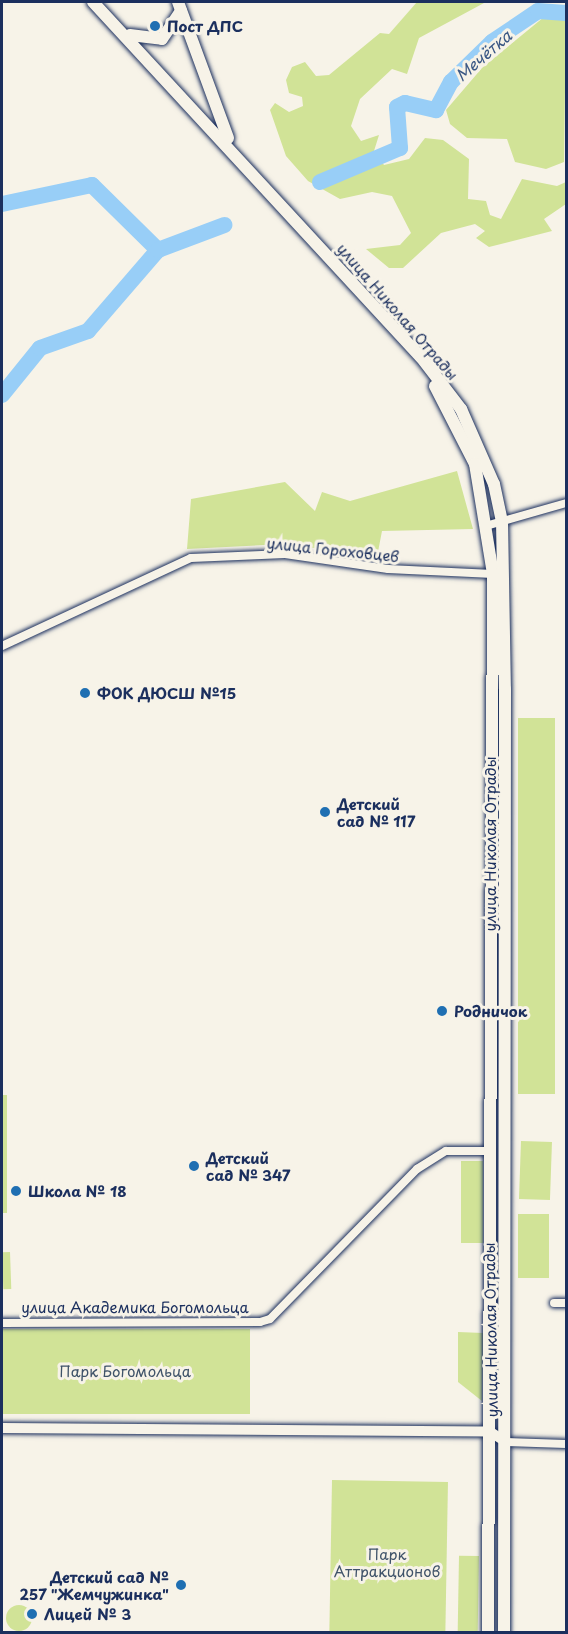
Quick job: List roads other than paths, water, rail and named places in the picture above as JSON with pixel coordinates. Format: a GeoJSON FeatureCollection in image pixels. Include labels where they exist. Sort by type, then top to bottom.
{"type":"FeatureCollection","features":[{"type":"Feature","properties":{"kind":"main road"},"geometry":{"type":"LineString","coordinates":[[93,2],[124,32],[233,150]]}},
{"type":"Feature","properties":{"kind":"main road"},"geometry":{"type":"LineString","coordinates":[[124,32],[147,41],[162,39],[179,6]]}},
{"type":"Feature","properties":{"kind":"main road","name":"улица Николая Отрады"},"geometry":{"type":"LineString","coordinates":[[179,6],[233,150],[435,388],[466,441],[489,525],[493,574],[487,1151],[488,1632]]}},
{"type":"Feature","properties":{"kind":"main road","name":"улица Николая Отрады"},"geometry":{"type":"LineString","coordinates":[[233,150],[421,357],[461,409],[487,461],[502,521],[506,1442],[504,1632]]}},
{"type":"Feature","properties":{"kind":"street"},"geometry":{"type":"LineString","coordinates":[[489,525],[567,503]]}},
{"type":"Feature","properties":{"kind":"street","name":"улица Гороховцев"},"geometry":{"type":"LineString","coordinates":[[2,646],[138,578],[191,558],[221,554],[493,574]]}},
{"type":"Feature","properties":{"kind":"street","name":"улица Академика Богомольца"},"geometry":{"type":"LineString","coordinates":[[2,1323],[260,1322],[424,1163],[446,1151],[487,1151]]}},
{"type":"Feature","properties":{"kind":"street"},"geometry":{"type":"LineString","coordinates":[[554,1303],[567,1303]]}},
{"type":"Feature","properties":{"kind":"street"},"geometry":{"type":"LineString","coordinates":[[2,1428],[489,1431],[506,1442],[567,1444]]}},
{"type":"Feature","properties":{"kind":"waterway","name":"Мечётка"},"geometry":{"type":"LineString","coordinates":[[320,182],[400,148],[397,107],[405,103],[436,110],[451,82],[492,42],[538,11],[566,13]]}},
{"type":"Feature","properties":{"kind":"waterway","name":"Мечётка"},"geometry":{"type":"LineString","coordinates":[[2,204],[92,185],[158,250]]}},
{"type":"Feature","properties":{"kind":"waterway","name":"Мечётка"},"geometry":{"type":"LineString","coordinates":[[2,395],[40,348],[88,331],[158,250],[224,225]]}},
{"type":"Feature","properties":{"kind":"place","name":"Пост ДПС"},"geometry":{"type":"Point","coordinates":[155,26]}},
{"type":"Feature","properties":{"kind":"place","name":"ФОК ДЮСШ №15"},"geometry":{"type":"Point","coordinates":[85,693]}},
{"type":"Feature","properties":{"kind":"place","name":"Детский сад № 117"},"geometry":{"type":"Point","coordinates":[325,812]}},
{"type":"Feature","properties":{"kind":"place","name":"Родничок"},"geometry":{"type":"Point","coordinates":[442,1011]}},
{"type":"Feature","properties":{"kind":"place","name":"Детский сад № 347"},"geometry":{"type":"Point","coordinates":[194,1166]}},
{"type":"Feature","properties":{"kind":"place","name":"Школа № 18"},"geometry":{"type":"Point","coordinates":[16,1191]}},
{"type":"Feature","properties":{"kind":"place","name":"Детский сад № 257 \"Жемчужинка\""},"geometry":{"type":"Point","coordinates":[181,1585]}},
{"type":"Feature","properties":{"kind":"place","name":"Лицей № 3"},"geometry":{"type":"Point","coordinates":[32,1614]}},
{"type":"Feature","properties":{"kind":"park label","name":"Парк Богомольца"},"geometry":{"type":"Point","coordinates":[125,1371]}},
{"type":"Feature","properties":{"kind":"park label","name":"Парк Аттракционов"},"geometry":{"type":"Point","coordinates":[387,1562]}}]}
